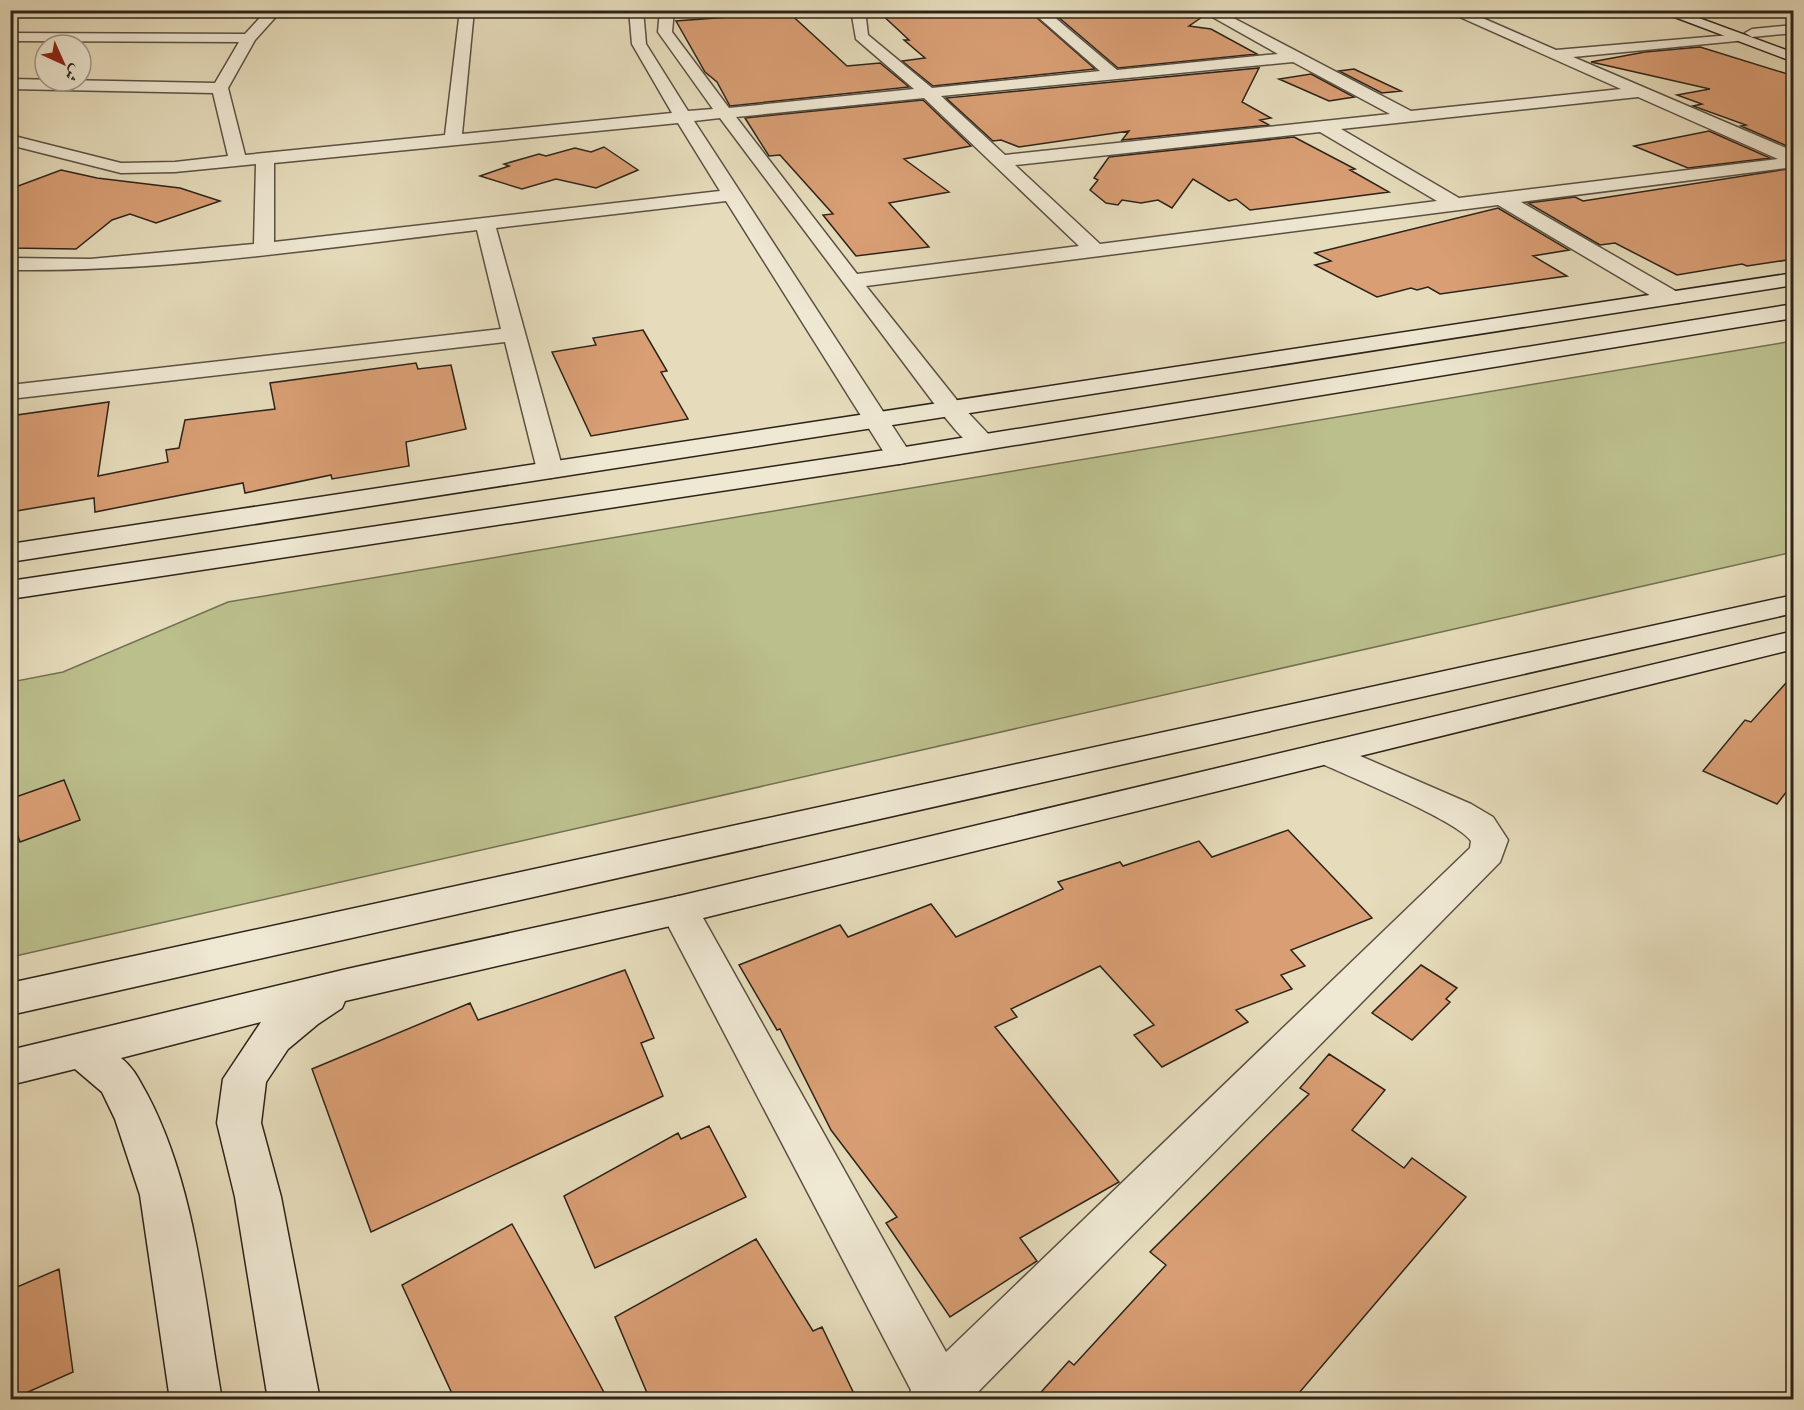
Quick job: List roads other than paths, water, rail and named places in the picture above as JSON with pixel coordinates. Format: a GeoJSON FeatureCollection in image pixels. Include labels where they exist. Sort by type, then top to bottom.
{"type":"FeatureCollection","features":[{"type":"Feature","properties":{"kind":"street"},"geometry":{"type":"LineString","coordinates":[[238,161],[220,88],[249,38],[275,10]]}},
{"type":"Feature","properties":{"kind":"street"},"geometry":{"type":"LineString","coordinates":[[453,140],[467,10]]}},
{"type":"Feature","properties":{"kind":"street"},"geometry":{"type":"LineString","coordinates":[[636,10],[639,44],[732,195],[899,456]]}},
{"type":"Feature","properties":{"kind":"street"},"geometry":{"type":"LineString","coordinates":[[667,10],[665,32],[777,185],[951,408],[982,442]]}},
{"type":"Feature","properties":{"kind":"street"},"geometry":{"type":"LineString","coordinates":[[858,10],[861,36],[927,92],[1094,249]]}},
{"type":"Feature","properties":{"kind":"street"},"geometry":{"type":"LineString","coordinates":[[1037,10],[1113,74]]}},
{"type":"Feature","properties":{"kind":"street"},"geometry":{"type":"LineString","coordinates":[[1207,10],[1407,116]]}},
{"type":"Feature","properties":{"kind":"street"},"geometry":{"type":"LineString","coordinates":[[852,281],[1786,163],[1787,155],[1451,10]]}},
{"type":"Feature","properties":{"kind":"street"},"geometry":{"type":"LineString","coordinates":[[1663,10],[1794,48]]}},
{"type":"Feature","properties":{"kind":"street"},"geometry":{"type":"LineString","coordinates":[[1690,10],[1794,58]]}},
{"type":"Feature","properties":{"kind":"street"},"geometry":{"type":"LineString","coordinates":[[1552,54],[1794,29]]}},
{"type":"Feature","properties":{"kind":"street"},"geometry":{"type":"LineString","coordinates":[[10,38],[249,38]]}},
{"type":"Feature","properties":{"kind":"street"},"geometry":{"type":"LineString","coordinates":[[10,140],[121,168],[175,167],[724,111],[1293,57]]}},
{"type":"Feature","properties":{"kind":"street"},"geometry":{"type":"LineString","coordinates":[[15,87],[220,88]]}},
{"type":"Feature","properties":{"kind":"street"},"geometry":{"type":"LineString","coordinates":[[1000,161],[1640,92]]}},
{"type":"Feature","properties":{"kind":"street"},"geometry":{"type":"LineString","coordinates":[[1321,125],[1455,204]]}},
{"type":"Feature","properties":{"kind":"street"},"geometry":{"type":"LineString","coordinates":[[264,249],[265,158]]}},
{"type":"Feature","properties":{"kind":"street"},"geometry":{"type":"LineString","coordinates":[[10,264],[90,265],[264,249],[732,195]]}},
{"type":"Feature","properties":{"kind":"street"},"geometry":{"type":"LineString","coordinates":[[1500,198],[1671,298]]}},
{"type":"Feature","properties":{"kind":"street"},"geometry":{"type":"LineString","coordinates":[[485,223],[550,470]]}},
{"type":"Feature","properties":{"kind":"street"},"geometry":{"type":"LineString","coordinates":[[10,553],[1794,279]]}},
{"type":"Feature","properties":{"kind":"street"},"geometry":{"type":"LineString","coordinates":[[10,590],[899,456],[1794,311]]}},
{"type":"Feature","properties":{"kind":"street"},"geometry":{"type":"LineString","coordinates":[[10,392],[514,334]]}},
{"type":"Feature","properties":{"kind":"street"},"geometry":{"type":"LineString","coordinates":[[10,999],[1794,604]]}},
{"type":"Feature","properties":{"kind":"street"},"geometry":{"type":"LineString","coordinates":[[10,1068],[347,985],[680,910],[1794,640]]}},
{"type":"Feature","properties":{"kind":"street"},"geometry":{"type":"LineString","coordinates":[[680,910],[937,1396],[1487,854],[1490,840],[1480,826],[1458,813],[1328,753]]}},
{"type":"Feature","properties":{"kind":"street"},"geometry":{"type":"LineString","coordinates":[[294,1400],[258,1197],[239,1124],[243,1090],[245,1079],[273,1037],[303,1012],[347,985]]}},
{"type":"Feature","properties":{"kind":"street"},"geometry":{"type":"LineString","coordinates":[[82,1051],[117,1079],[137,1118],[159,1184],[196,1400]]}}]}
